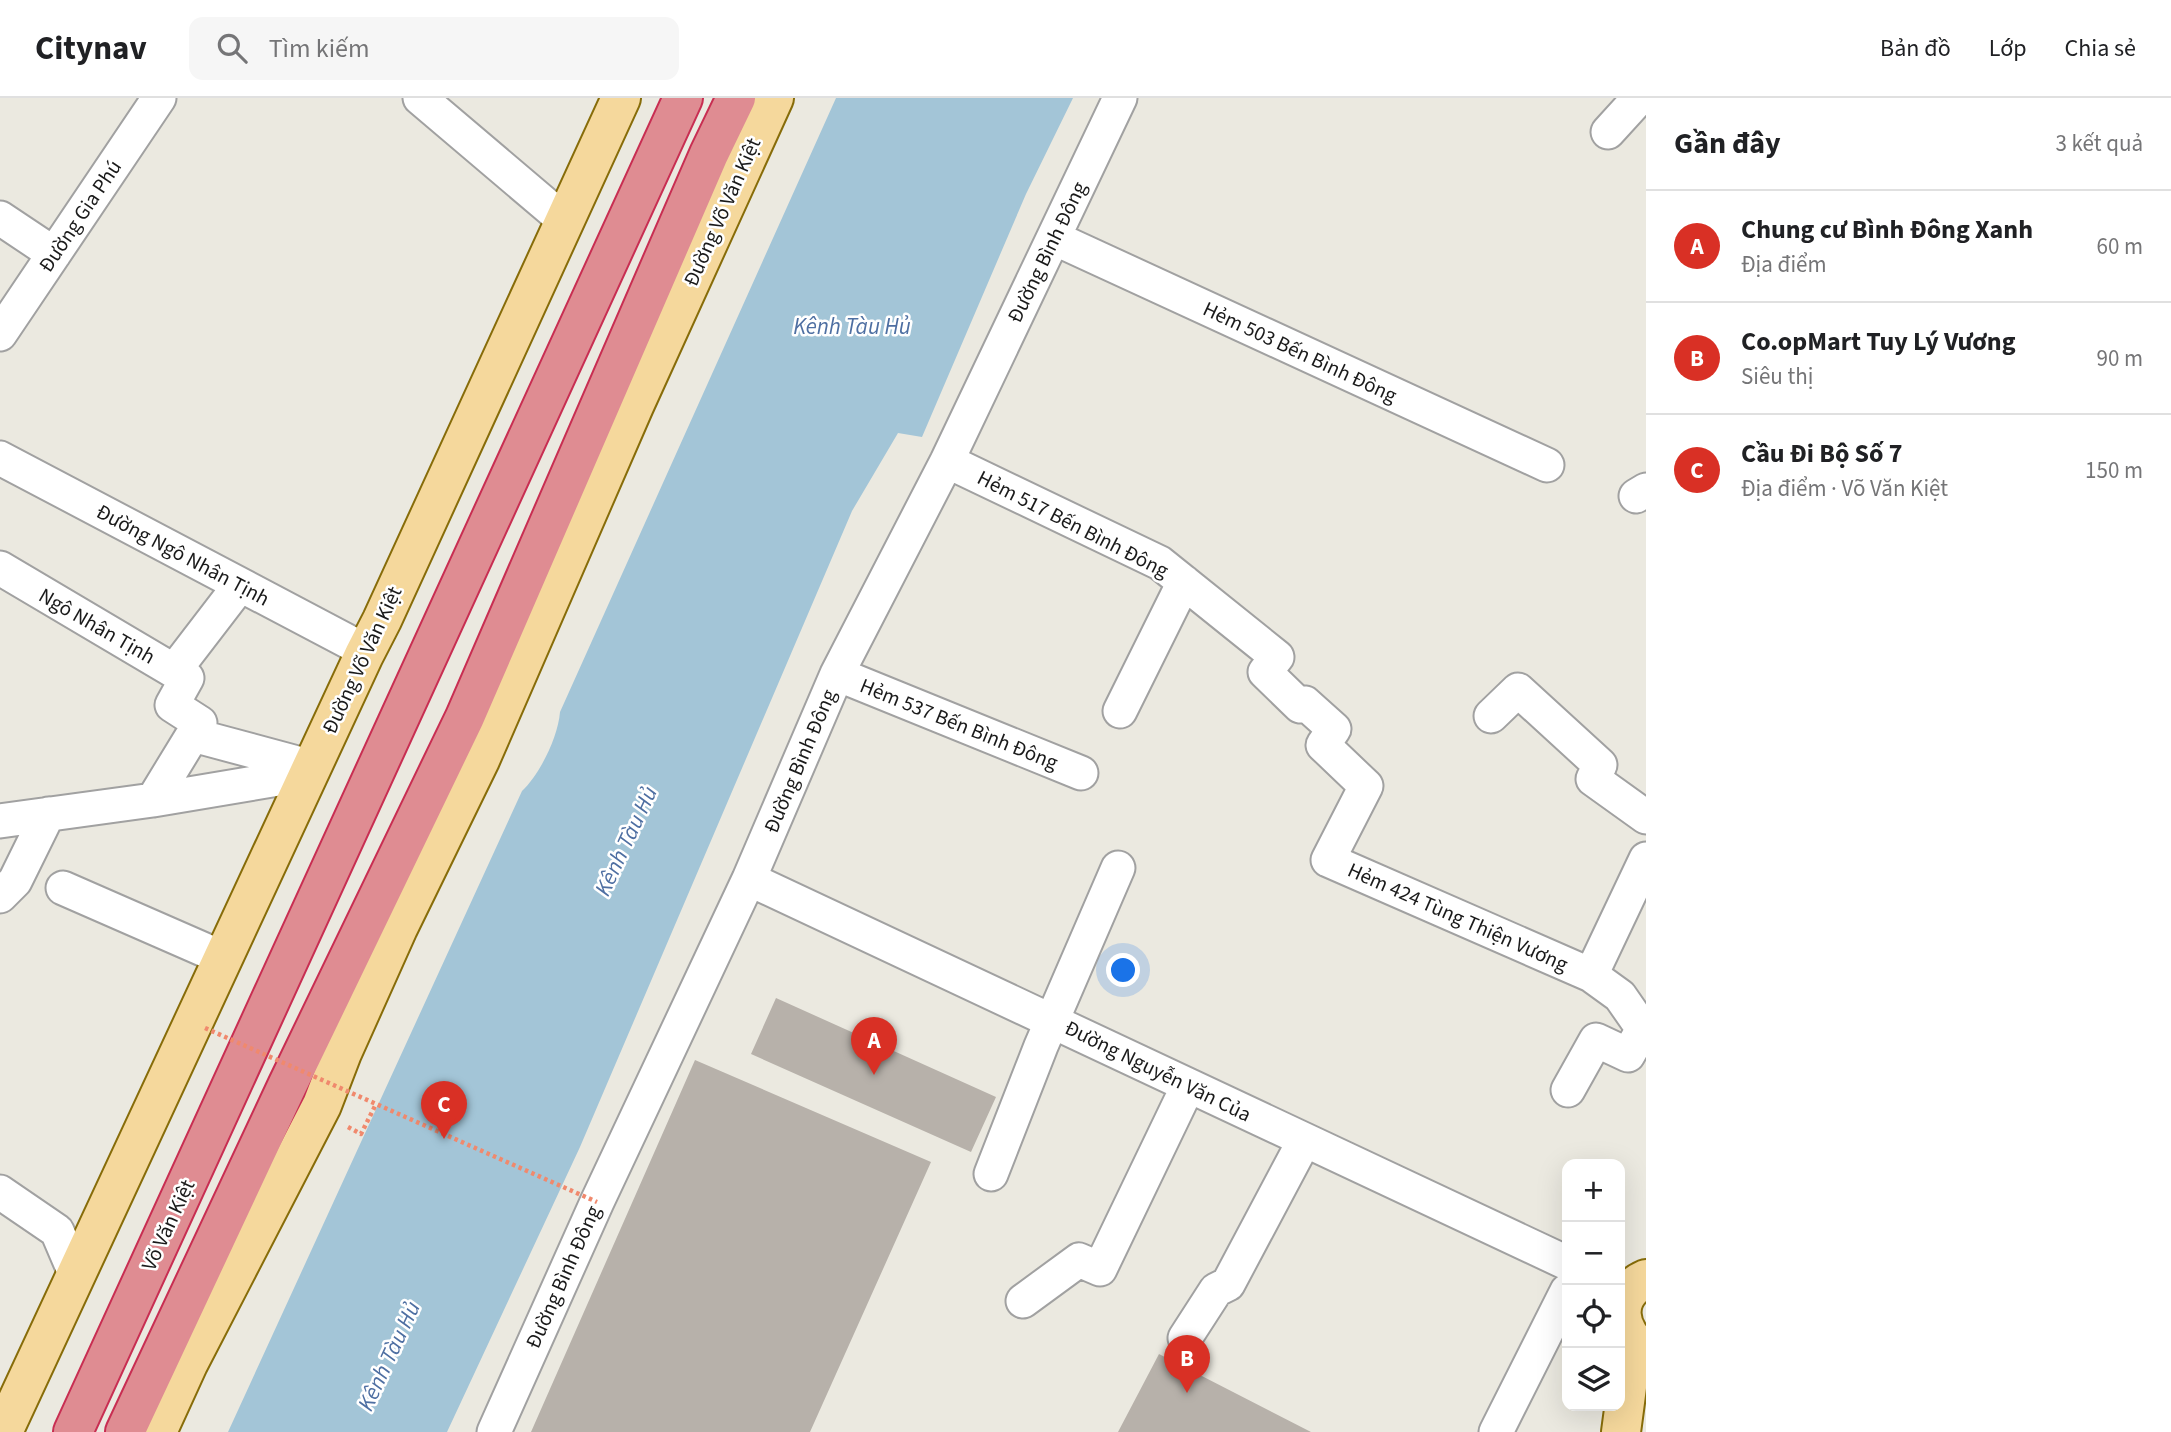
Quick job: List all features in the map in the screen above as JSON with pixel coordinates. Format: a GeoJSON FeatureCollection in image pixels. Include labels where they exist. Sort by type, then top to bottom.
{"type":"FeatureCollection","features":[{"type":"Feature","properties":{"kind":"highway","name":"Võ Văn Kiệt"},"geometry":{"type":"LineString","coordinates":[[73,1432],[682,98]]}},
{"type":"Feature","properties":{"kind":"highway","name":"Đường Võ Văn Kiệt"},"geometry":{"type":"LineString","coordinates":[[326,1045],[465,717],[709,154],[736,98]]}},
{"type":"Feature","properties":{"kind":"highway"},"geometry":{"type":"LineString","coordinates":[[125,1432],[326,1045]]}},
{"type":"Feature","properties":{"kind":"main road","name":"Đường Võ Văn Kiệt"},"geometry":{"type":"LineString","coordinates":[[100,1221],[220,976],[310,770],[382,620],[621,98]]}},
{"type":"Feature","properties":{"kind":"main road","name":"Đường Võ Văn Kiệt"},"geometry":{"type":"LineString","coordinates":[[326,1045],[398,928],[480,760],[629,419],[774,98]]}},
{"type":"Feature","properties":{"kind":"main road"},"geometry":{"type":"LineString","coordinates":[[157,1432],[188,1364],[323,1105],[326,1045]]}},
{"type":"Feature","properties":{"kind":"main road"},"geometry":{"type":"LineString","coordinates":[[3,1432],[100,1221]]}},
{"type":"Feature","properties":{"kind":"main road"},"geometry":{"type":"LineString","coordinates":[[1621,1432],[1629,1372],[1637,1343],[1623,1325],[1622,1312],[1631,1289]]}},
{"type":"Feature","properties":{"kind":"street","name":"Đường Gia Phú"},"geometry":{"type":"LineString","coordinates":[[0,334],[159,98]]}},
{"type":"Feature","properties":{"kind":"street","name":"Đường Bình Đông"},"geometry":{"type":"LineString","coordinates":[[494,1432],[597,1202],[750,879],[837,674],[947,461],[1120,98]]}},
{"type":"Feature","properties":{"kind":"street"},"geometry":{"type":"LineString","coordinates":[[1608,132],[1639,98]]}},
{"type":"Feature","properties":{"kind":"street"},"geometry":{"type":"LineString","coordinates":[[442,105],[565,221]]}},
{"type":"Feature","properties":{"kind":"street"},"geometry":{"type":"LineString","coordinates":[[0,218],[54,254]]}},
{"type":"Feature","properties":{"kind":"street","name":"Hẻm 503 Bến Bình Đông"},"geometry":{"type":"LineString","coordinates":[[1054,239],[1547,465]]}},
{"type":"Feature","properties":{"kind":"street","name":"Đường Ngô Nhân Tịnh"},"geometry":{"type":"LineString","coordinates":[[0,458],[366,651]]}},
{"type":"Feature","properties":{"kind":"street","name":"Hẻm 517 Bến Bình Đông"},"geometry":{"type":"LineString","coordinates":[[947,461],[1160,563],[1276,657],[1265,672],[1300,706],[1305,703],[1334,729],[1323,745],[1366,786]]}},
{"type":"Feature","properties":{"kind":"street","name":"Ngô Nhân Tịnh"},"geometry":{"type":"LineString","coordinates":[[0,568],[174,671],[240,585]]}},
{"type":"Feature","properties":{"kind":"street"},"geometry":{"type":"LineString","coordinates":[[1120,711],[1184,582]]}},
{"type":"Feature","properties":{"kind":"street"},"geometry":{"type":"LineString","coordinates":[[153,800],[200,723],[172,705],[187,678],[174,671]]}},
{"type":"Feature","properties":{"kind":"street","name":"Hẻm 537 Bến Bình Đông"},"geometry":{"type":"LineString","coordinates":[[837,674],[1081,773]]}},
{"type":"Feature","properties":{"kind":"street"},"geometry":{"type":"LineString","coordinates":[[1491,716],[1518,690],[1600,765],[1593,779],[1646,817]]}},
{"type":"Feature","properties":{"kind":"street"},"geometry":{"type":"LineString","coordinates":[[193,735],[310,770]]}},
{"type":"Feature","properties":{"kind":"street"},"geometry":{"type":"LineString","coordinates":[[0,821],[153,800],[310,770]]}},
{"type":"Feature","properties":{"kind":"street","name":"Hẻm 424 Tùng Thiện Vương"},"geometry":{"type":"LineString","coordinates":[[1366,786],[1328,860],[1591,975],[1620,996],[1644,1030]]}},
{"type":"Feature","properties":{"kind":"street"},"geometry":{"type":"LineString","coordinates":[[0,896],[15,881],[48,814]]}},
{"type":"Feature","properties":{"kind":"street"},"geometry":{"type":"LineString","coordinates":[[1591,975],[1646,859]]}},
{"type":"Feature","properties":{"kind":"street"},"geometry":{"type":"LineString","coordinates":[[991,1174],[1052,1020],[1118,868]]}},
{"type":"Feature","properties":{"kind":"street","name":"Đường Nguyễn Văn Của"},"geometry":{"type":"LineString","coordinates":[[750,879],[1562,1261]]}},
{"type":"Feature","properties":{"kind":"street"},"geometry":{"type":"LineString","coordinates":[[62,888],[220,976]]}},
{"type":"Feature","properties":{"kind":"street"},"geometry":{"type":"LineString","coordinates":[[1568,1090],[1596,1040],[1628,1055],[1644,1030]]}},
{"type":"Feature","properties":{"kind":"street"},"geometry":{"type":"LineString","coordinates":[[1023,1301],[1079,1261],[1100,1269],[1188,1086]]}},
{"type":"Feature","properties":{"kind":"street"},"geometry":{"type":"LineString","coordinates":[[1185,1338],[1216,1290],[1228,1284],[1304,1141]]}},
{"type":"Feature","properties":{"kind":"street"},"geometry":{"type":"LineString","coordinates":[[1,1193],[57,1231],[75,1273]]}},
{"type":"Feature","properties":{"kind":"street"},"geometry":{"type":"LineString","coordinates":[[57,1231],[100,1221]]}},
{"type":"Feature","properties":{"kind":"street"},"geometry":{"type":"LineString","coordinates":[[1496,1432],[1556,1329],[1562,1308]]}},
{"type":"Feature","properties":{"kind":"path"},"geometry":{"type":"LineString","coordinates":[[205,1028],[597,1202]]}},
{"type":"Feature","properties":{"kind":"path"},"geometry":{"type":"LineString","coordinates":[[361,1134],[376,1104]]}},
{"type":"Feature","properties":{"kind":"water","name":"Kênh Tàu Hủ"},"geometry":{"type":"Polygon","coordinates":[[[836,98],[1073,98],[1026,194],[922,437],[898,433],[852,511],[580,1147],[447,1432],[228,1432],[522,791],[547,754],[560,712],[836,98]]]}},
{"type":"Feature","properties":{"kind":"building"},"geometry":{"type":"Polygon","coordinates":[[[776,998],[996,1097],[971,1152],[751,1054],[776,998]]]}},
{"type":"Feature","properties":{"kind":"building"},"geometry":{"type":"Polygon","coordinates":[[[695,1060],[931,1162],[810,1432],[531,1432],[695,1060]]]}},
{"type":"Feature","properties":{"kind":"building"},"geometry":{"type":"Polygon","coordinates":[[[1159,1354],[1311,1432],[1118,1432],[1159,1354]]]}},
{"type":"Feature","properties":{"kind":"place","name":"Chung cư Bình Đông Xanh"},"geometry":{"type":"Point","coordinates":[874,1075]}},
{"type":"Feature","properties":{"kind":"place","name":"Cầu Đi Bộ Số 7"},"geometry":{"type":"Point","coordinates":[444,1139]}},
{"type":"Feature","properties":{"kind":"place","name":"Co.opMart Tuy Lý Vương"},"geometry":{"type":"Point","coordinates":[1187,1393]}}]}
